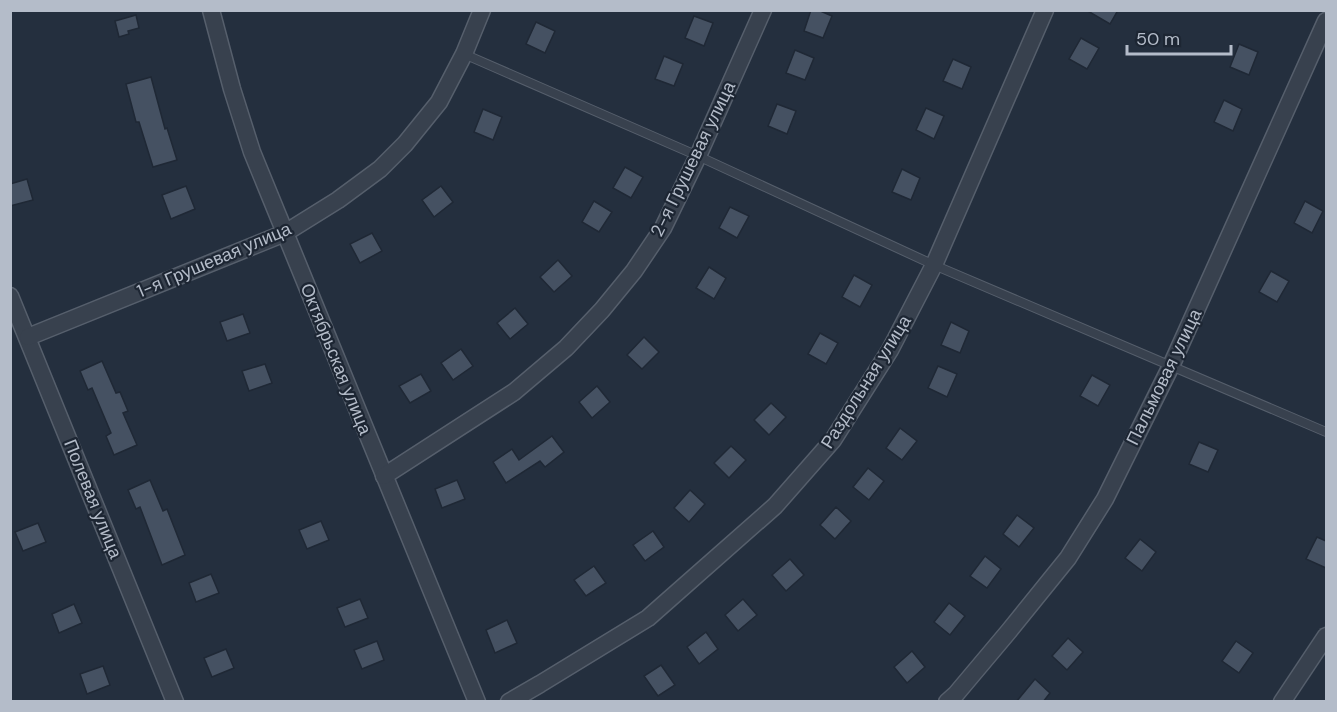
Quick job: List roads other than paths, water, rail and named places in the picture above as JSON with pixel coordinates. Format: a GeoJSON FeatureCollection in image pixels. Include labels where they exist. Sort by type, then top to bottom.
{"type":"FeatureCollection","features":[{"type":"Feature","properties":{"kind":"street","name":"Октябрьская улица"},"geometry":{"type":"LineString","coordinates":[[211,10],[252,152],[477,702]]}},
{"type":"Feature","properties":{"kind":"street","name":"1-я Грушевая улица"},"geometry":{"type":"LineString","coordinates":[[28,337],[285,233],[338,200],[380,169],[405,144],[439,102],[465,54],[482,10]]}},
{"type":"Feature","properties":{"kind":"street","name":"2-я Грушевая улица"},"geometry":{"type":"LineString","coordinates":[[384,476],[514,392],[566,348],[602,310],[634,271],[663,228],[763,10]]}},
{"type":"Feature","properties":{"kind":"street","name":"Раздольная улица"},"geometry":{"type":"LineString","coordinates":[[509,702],[648,618],[775,506],[833,440],[890,350],[934,265],[1045,10]]}},
{"type":"Feature","properties":{"kind":"street","name":"Пальмовая улица"},"geometry":{"type":"LineString","coordinates":[[947,702],[1002,640],[1068,558],[1105,499],[1171,366],[1326,21]]}},
{"type":"Feature","properties":{"kind":"street","name":"Полевая улица"},"geometry":{"type":"LineString","coordinates":[[10,296],[175,702]]}},
{"type":"Feature","properties":{"kind":"street"},"geometry":{"type":"LineString","coordinates":[[1282,702],[1326,636]]}},
{"type":"Feature","properties":{"kind":"lane"},"geometry":{"type":"LineString","coordinates":[[465,54],[698,156],[934,265],[1326,432]]}}]}
